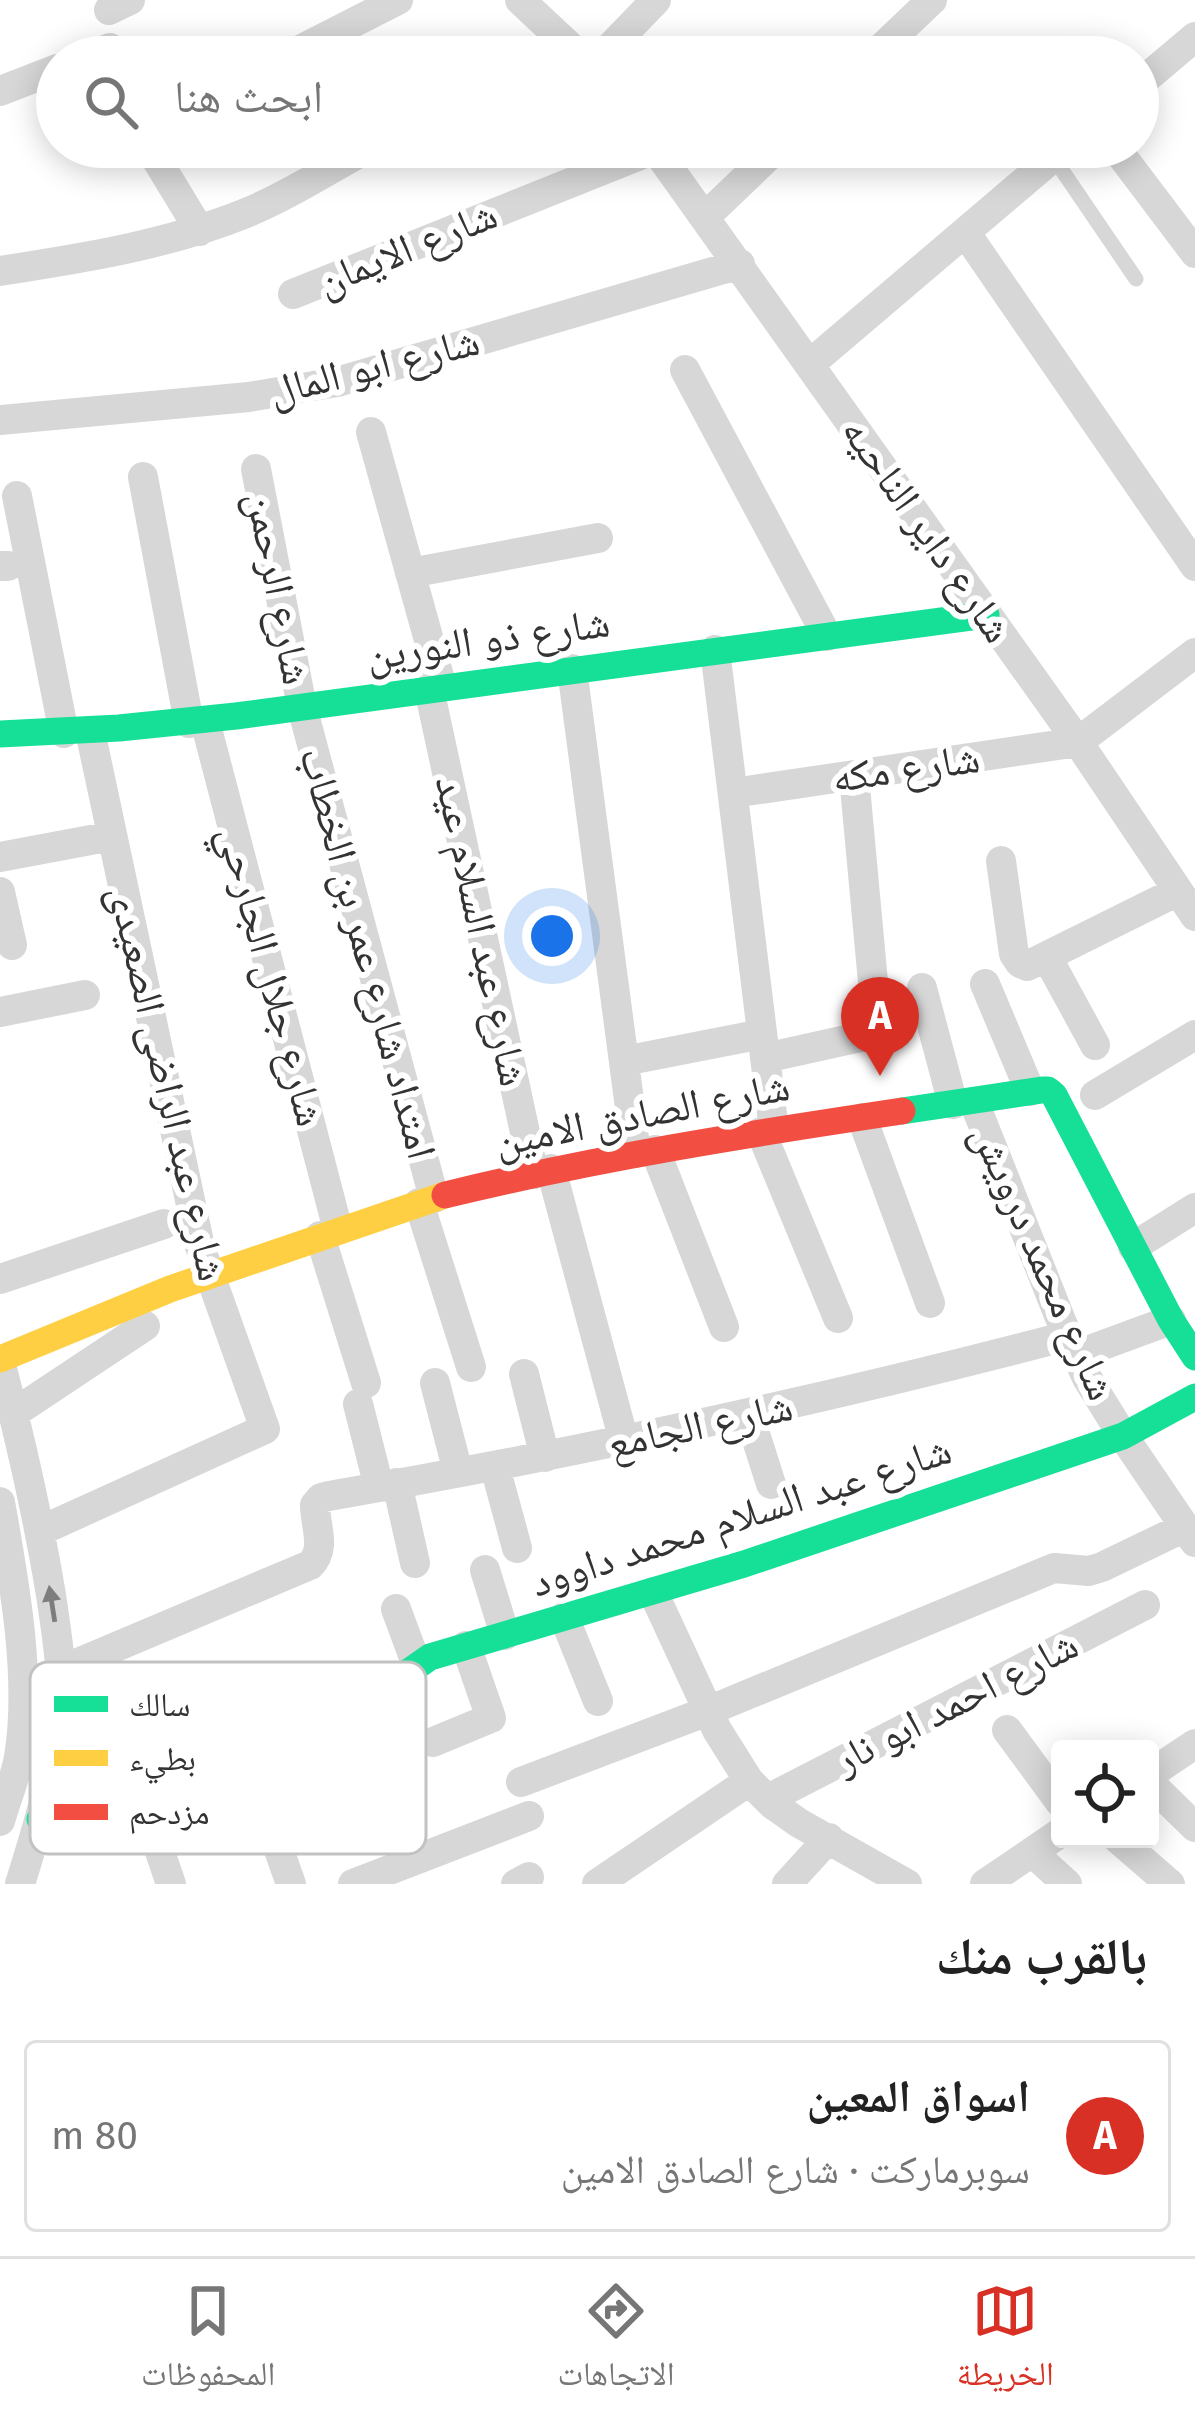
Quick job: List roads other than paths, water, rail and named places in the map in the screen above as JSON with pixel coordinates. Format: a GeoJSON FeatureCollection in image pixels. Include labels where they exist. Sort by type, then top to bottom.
{"type":"FeatureCollection","features":[{"type":"Feature","properties":{"kind":"street"},"geometry":{"type":"LineString","coordinates":[[327,36],[398,0]]}},
{"type":"Feature","properties":{"kind":"street"},"geometry":{"type":"LineString","coordinates":[[520,0],[559,36]]}},
{"type":"Feature","properties":{"kind":"street"},"geometry":{"type":"LineString","coordinates":[[621,36],[656,0]]}},
{"type":"Feature","properties":{"kind":"street"},"geometry":{"type":"LineString","coordinates":[[894,36],[932,0]]}},
{"type":"Feature","properties":{"kind":"street"},"geometry":{"type":"LineString","coordinates":[[1159,67],[1195,37]]}},
{"type":"Feature","properties":{"kind":"street"},"geometry":{"type":"LineString","coordinates":[[0,91],[36,77]]}},
{"type":"Feature","properties":{"kind":"street"},"geometry":{"type":"LineString","coordinates":[[162,168],[200,230]]}},
{"type":"Feature","properties":{"kind":"street"},"geometry":{"type":"LineString","coordinates":[[0,271],[118,252],[200,230],[251,211],[331,168]]}},
{"type":"Feature","properties":{"kind":"street","name":"شارع الايمان"},"geometry":{"type":"LineString","coordinates":[[293,294],[605,168]]}},
{"type":"Feature","properties":{"kind":"street","name":"شارع داير الناحيه"},"geometry":{"type":"LineString","coordinates":[[669,168],[1078,742],[1186,903]]}},
{"type":"Feature","properties":{"kind":"street"},"geometry":{"type":"LineString","coordinates":[[705,217],[756,168]]}},
{"type":"Feature","properties":{"kind":"street"},"geometry":{"type":"LineString","coordinates":[[810,364],[1040,168]]}},
{"type":"Feature","properties":{"kind":"street"},"geometry":{"type":"LineString","coordinates":[[1131,168],[1195,253]]}},
{"type":"Feature","properties":{"kind":"street"},"geometry":{"type":"LineString","coordinates":[[965,232],[1195,566]]}},
{"type":"Feature","properties":{"kind":"street","name":"شارع ابو المال"},"geometry":{"type":"LineString","coordinates":[[0,420],[249,397],[337,382],[740,264]]}},
{"type":"Feature","properties":{"kind":"street"},"geometry":{"type":"LineString","coordinates":[[685,370],[827,635]]}},
{"type":"Feature","properties":{"kind":"street","name":"شارع عبد السلام عيد"},"geometry":{"type":"LineString","coordinates":[[371,432],[410,573],[542,1172],[624,1442]]}},
{"type":"Feature","properties":{"kind":"street","name":"شارع الرحمن"},"geometry":{"type":"LineString","coordinates":[[256,469],[302,707]]}},
{"type":"Feature","properties":{"kind":"street","name":"شارع جلال الجارحي"},"geometry":{"type":"LineString","coordinates":[[143,477],[197,722],[329,1233],[362,1394],[415,1563]]}},
{"type":"Feature","properties":{"kind":"street","name":"شارع عبد الراضى الصعيدى"},"geometry":{"type":"LineString","coordinates":[[17,496],[77,732],[112,836],[189,1205],[265,1429],[40,1531]]}},
{"type":"Feature","properties":{"kind":"street"},"geometry":{"type":"LineString","coordinates":[[410,573],[598,538]]}},
{"type":"Feature","properties":{"kind":"street","name":"شارع ذو النورين"},"geometry":{"type":"LineString","coordinates":[[0,734],[197,722],[986,615]]}},
{"type":"Feature","properties":{"kind":"street"},"geometry":{"type":"LineString","coordinates":[[715,650],[764,1046],[768,1131],[838,1318]]}},
{"type":"Feature","properties":{"kind":"street"},"geometry":{"type":"LineString","coordinates":[[1078,742],[1195,653]]}},
{"type":"Feature","properties":{"kind":"street"},"geometry":{"type":"LineString","coordinates":[[572,669],[624,1061],[646,1152],[724,1328]]}},
{"type":"Feature","properties":{"kind":"street","name":"امتداد شارع عمر بن الخطاب"},"geometry":{"type":"LineString","coordinates":[[302,707],[471,1367]]}},
{"type":"Feature","properties":{"kind":"street","name":"شارع مكه"},"geometry":{"type":"LineString","coordinates":[[733,794],[1078,742]]}},
{"type":"Feature","properties":{"kind":"street"},"geometry":{"type":"LineString","coordinates":[[854,776],[874,993]]}},
{"type":"Feature","properties":{"kind":"street"},"geometry":{"type":"LineString","coordinates":[[0,857],[112,836]]}},
{"type":"Feature","properties":{"kind":"street"},"geometry":{"type":"LineString","coordinates":[[1001,861],[1014,954],[1027,966],[1186,903]]}},
{"type":"Feature","properties":{"kind":"street"},"geometry":{"type":"LineString","coordinates":[[0,892],[12,945]]}},
{"type":"Feature","properties":{"kind":"street"},"geometry":{"type":"LineString","coordinates":[[1047,957],[1095,1045]]}},
{"type":"Feature","properties":{"kind":"street","name":"شارع محمد درويش"},"geometry":{"type":"LineString","coordinates":[[985,983],[1042,1093]]}},
{"type":"Feature","properties":{"kind":"street","name":"شارع محمد درويش"},"geometry":{"type":"LineString","coordinates":[[922,988],[964,1103],[1072,1345],[1123,1436],[1190,1534]]}},
{"type":"Feature","properties":{"kind":"street"},"geometry":{"type":"LineString","coordinates":[[0,1012],[85,995]]}},
{"type":"Feature","properties":{"kind":"street"},"geometry":{"type":"LineString","coordinates":[[1095,1095],[1195,1035]]}},
{"type":"Feature","properties":{"kind":"street"},"geometry":{"type":"LineString","coordinates":[[624,1061],[860,1037]]}},
{"type":"Feature","properties":{"kind":"street"},"geometry":{"type":"LineString","coordinates":[[1042,1093],[1195,1357]]}},
{"type":"Feature","properties":{"kind":"street","name":"شارع الصادق الامين"},"geometry":{"type":"LineString","coordinates":[[0,1360],[209,1275],[426,1201],[646,1152],[1042,1093]]}},
{"type":"Feature","properties":{"kind":"street"},"geometry":{"type":"LineString","coordinates":[[862,1118],[930,1303]]}},
{"type":"Feature","properties":{"kind":"street"},"geometry":{"type":"LineString","coordinates":[[1133,1247],[1195,1208]]}},
{"type":"Feature","properties":{"kind":"street"},"geometry":{"type":"LineString","coordinates":[[0,1280],[164,1224]]}},
{"type":"Feature","properties":{"kind":"street","name":"شارع الجامع"},"geometry":{"type":"LineString","coordinates":[[79,1662],[310,1565],[320,1549],[316,1505],[321,1498],[624,1442],[1171,1320]]}},
{"type":"Feature","properties":{"kind":"street"},"geometry":{"type":"LineString","coordinates":[[14,1413],[145,1326]]}},
{"type":"Feature","properties":{"kind":"street"},"geometry":{"type":"LineString","coordinates":[[0,1360],[40,1531],[58,1662]]}},
{"type":"Feature","properties":{"kind":"street"},"geometry":{"type":"LineString","coordinates":[[524,1374],[545,1457]]}},
{"type":"Feature","properties":{"kind":"street"},"geometry":{"type":"LineString","coordinates":[[435,1383],[458,1472]]}},
{"type":"Feature","properties":{"kind":"street","name":"شارع عبد السلام محمد داوود"},"geometry":{"type":"LineString","coordinates":[[419,1662],[653,1592],[1123,1436],[1195,1397]]}},
{"type":"Feature","properties":{"kind":"street"},"geometry":{"type":"LineString","coordinates":[[749,1415],[771,1484]]}},
{"type":"Feature","properties":{"kind":"street"},"geometry":{"type":"LineString","coordinates":[[495,1467],[518,1547]]}},
{"type":"Feature","properties":{"kind":"street"},"geometry":{"type":"LineString","coordinates":[[0,1502],[7,1610],[22,1702],[19,1759],[0,1821]]}},
{"type":"Feature","properties":{"kind":"street"},"geometry":{"type":"LineString","coordinates":[[521,1782],[708,1711],[1054,1568],[1089,1571],[1190,1534]]}},
{"type":"Feature","properties":{"kind":"street"},"geometry":{"type":"LineString","coordinates":[[484,1570],[505,1635]]}},
{"type":"Feature","properties":{"kind":"street"},"geometry":{"type":"LineString","coordinates":[[653,1592],[731,1756],[758,1790],[799,1823],[907,1884]]}},
{"type":"Feature","properties":{"kind":"street","name":"شارع احمد ابو نار"},"geometry":{"type":"LineString","coordinates":[[598,1884],[758,1790],[1144,1604]]}},
{"type":"Feature","properties":{"kind":"street"},"geometry":{"type":"LineString","coordinates":[[396,1609],[416,1662]]}},
{"type":"Feature","properties":{"kind":"street"},"geometry":{"type":"LineString","coordinates":[[564,1617],[598,1701]]}},
{"type":"Feature","properties":{"kind":"street"},"geometry":{"type":"LineString","coordinates":[[433,1742],[491,1718],[466,1646]]}},
{"type":"Feature","properties":{"kind":"street"},"geometry":{"type":"LineString","coordinates":[[1007,1730],[1051,1790]]}},
{"type":"Feature","properties":{"kind":"street"},"geometry":{"type":"LineString","coordinates":[[1159,1768],[1195,1744]]}},
{"type":"Feature","properties":{"kind":"street"},"geometry":{"type":"LineString","coordinates":[[1159,1792],[1195,1826]]}},
{"type":"Feature","properties":{"kind":"street"},"geometry":{"type":"LineString","coordinates":[[353,1884],[529,1816]]}},
{"type":"Feature","properties":{"kind":"street"},"geometry":{"type":"LineString","coordinates":[[788,1884],[829,1838]]}},
{"type":"Feature","properties":{"kind":"street"},"geometry":{"type":"LineString","coordinates":[[985,1884],[1051,1839]]}},
{"type":"Feature","properties":{"kind":"street"},"geometry":{"type":"LineString","coordinates":[[1129,1848],[1171,1884]]}},
{"type":"Feature","properties":{"kind":"street"},"geometry":{"type":"LineString","coordinates":[[20,1884],[30,1852]]}},
{"type":"Feature","properties":{"kind":"street"},"geometry":{"type":"LineString","coordinates":[[1032,1852],[1067,1884]]}},
{"type":"Feature","properties":{"kind":"street"},"geometry":{"type":"LineString","coordinates":[[161,1854],[171,1884]]}},
{"type":"Feature","properties":{"kind":"street"},"geometry":{"type":"LineString","coordinates":[[280,1854],[291,1884]]}},
{"type":"Feature","properties":{"kind":"street"},"geometry":{"type":"LineString","coordinates":[[403,1854],[406,1864]]}},
{"type":"Feature","properties":{"kind":"lane"},"geometry":{"type":"LineString","coordinates":[[1069,168],[1136,279]]}},
{"type":"Feature","properties":{"kind":"place","name":"اسواق المعين"},"geometry":{"type":"Point","coordinates":[880,1076]}}]}
